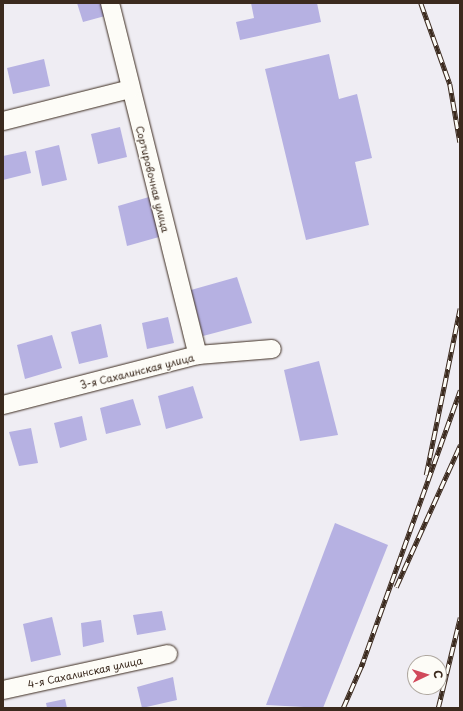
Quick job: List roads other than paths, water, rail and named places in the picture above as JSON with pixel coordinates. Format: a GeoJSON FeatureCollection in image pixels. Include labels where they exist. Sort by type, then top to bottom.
{"type":"FeatureCollection","features":[{"type":"Feature","properties":{"kind":"street","name":"Сортировочная улица"},"geometry":{"type":"LineString","coordinates":[[110,3],[130,89],[198,355]]}},
{"type":"Feature","properties":{"kind":"street"},"geometry":{"type":"LineString","coordinates":[[3,121],[130,89]]}},
{"type":"Feature","properties":{"kind":"street","name":"3-я Сахалинская улица"},"geometry":{"type":"LineString","coordinates":[[3,405],[198,355],[272,349]]}},
{"type":"Feature","properties":{"kind":"street","name":"4-я Сахалинская улица"},"geometry":{"type":"LineString","coordinates":[[3,690],[168,654]]}},
{"type":"Feature","properties":{"kind":"railway"},"geometry":{"type":"LineString","coordinates":[[421,3],[450,84],[460,142]]}},
{"type":"Feature","properties":{"kind":"railway"},"geometry":{"type":"LineString","coordinates":[[426,475],[460,308]]}},
{"type":"Feature","properties":{"kind":"railway"},"geometry":{"type":"LineString","coordinates":[[361,667],[460,390]]}},
{"type":"Feature","properties":{"kind":"railway"},"geometry":{"type":"LineString","coordinates":[[396,587],[460,445]]}},
{"type":"Feature","properties":{"kind":"railway"},"geometry":{"type":"LineString","coordinates":[[438,708],[460,618]]}},
{"type":"Feature","properties":{"kind":"railway"},"geometry":{"type":"LineString","coordinates":[[343,708],[363,662]]}}]}
